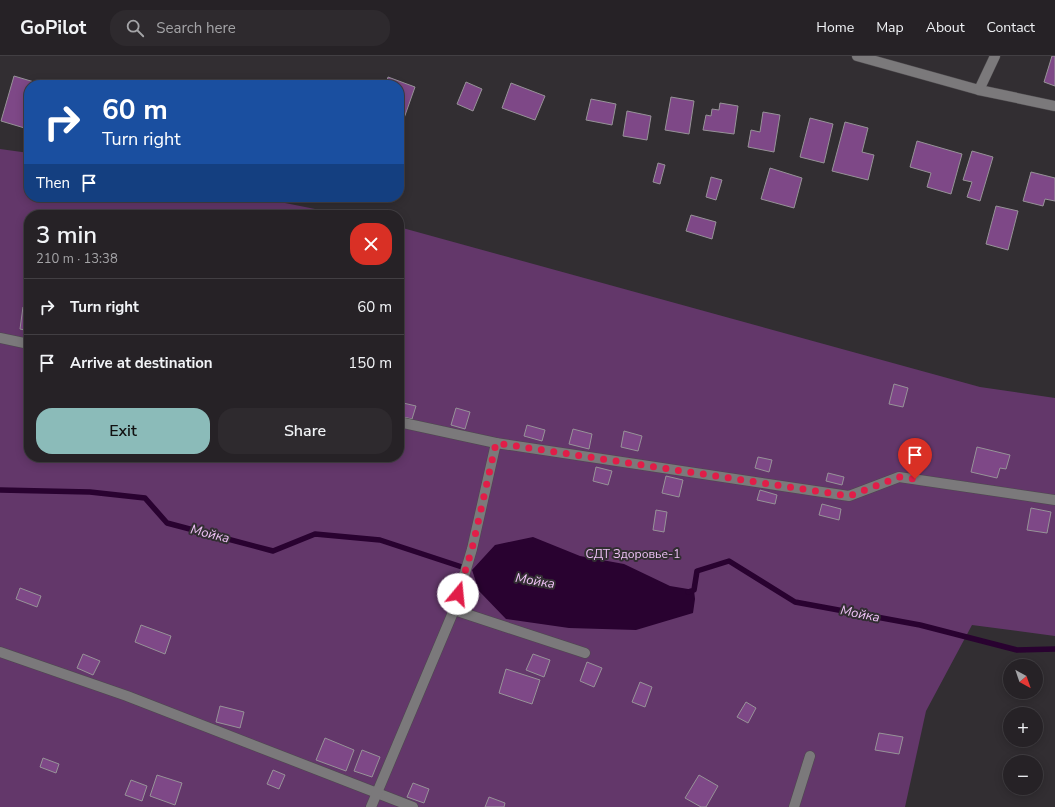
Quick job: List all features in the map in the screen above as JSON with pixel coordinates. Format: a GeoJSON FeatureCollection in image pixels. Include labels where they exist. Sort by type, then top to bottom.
{"type":"FeatureCollection","features":[{"type":"Feature","properties":{"kind":"street"},"geometry":{"type":"LineString","coordinates":[[857,56],[979,90],[1055,106]]}},
{"type":"Feature","properties":{"kind":"street"},"geometry":{"type":"LineString","coordinates":[[979,90],[995,56]]}},
{"type":"Feature","properties":{"kind":"street"},"geometry":{"type":"LineString","coordinates":[[0,338],[24,343]]}},
{"type":"Feature","properties":{"kind":"street"},"geometry":{"type":"LineString","coordinates":[[404,423],[496,443],[849,496],[899,477],[1055,500]]}},
{"type":"Feature","properties":{"kind":"street"},"geometry":{"type":"LineString","coordinates":[[371,807],[454,610],[472,549],[496,443]]}},
{"type":"Feature","properties":{"kind":"street"},"geometry":{"type":"LineString","coordinates":[[454,610],[585,653]]}},
{"type":"Feature","properties":{"kind":"street"},"geometry":{"type":"LineString","coordinates":[[0,652],[127,696],[413,807]]}},
{"type":"Feature","properties":{"kind":"street"},"geometry":{"type":"LineString","coordinates":[[794,807],[810,756]]}},
{"type":"Feature","properties":{"kind":"green space","name":"СДТ Здоровье-1"},"geometry":{"type":"Polygon","coordinates":[[[0,149],[24,152],[24,202],[280,202],[320,210],[24,210],[24,462],[404,462],[404,228],[980,387],[1055,398],[1055,636],[972,625],[926,711],[905,807],[0,807],[0,149]]]}},
{"type":"Feature","properties":{"kind":"water"},"geometry":{"type":"Polygon","coordinates":[[[533,537],[580,556],[624,564],[670,586],[694,590],[695,599],[693,613],[636,630],[569,628],[506,619],[479,591],[472,570],[495,545],[533,537]]]}},
{"type":"Feature","properties":{"kind":"building"},"geometry":{"type":"Polygon","coordinates":[[[1052,56],[1055,56],[1055,86],[1044,82],[1052,56]]]}},
{"type":"Feature","properties":{"kind":"building"},"geometry":{"type":"Polygon","coordinates":[[[14,76],[28,80],[24,80],[24,128],[1,121],[14,76]]]}},
{"type":"Feature","properties":{"kind":"building"},"geometry":{"type":"Polygon","coordinates":[[[388,77],[396,80],[387,80],[388,77]]]}},
{"type":"Feature","properties":{"kind":"building"},"geometry":{"type":"Polygon","coordinates":[[[466,82],[482,89],[473,111],[457,104],[466,82]]]}},
{"type":"Feature","properties":{"kind":"building"},"geometry":{"type":"Polygon","coordinates":[[[404,83],[415,87],[404,118],[404,83]]]}},
{"type":"Feature","properties":{"kind":"building"},"geometry":{"type":"Polygon","coordinates":[[[511,83],[545,96],[535,120],[502,108],[511,83]]]}},
{"type":"Feature","properties":{"kind":"building"},"geometry":{"type":"Polygon","coordinates":[[[671,97],[694,101],[689,134],[665,130],[671,97]]]}},
{"type":"Feature","properties":{"kind":"building"},"geometry":{"type":"Polygon","coordinates":[[[591,99],[616,104],[612,125],[586,120],[591,99]]]}},
{"type":"Feature","properties":{"kind":"building"},"geometry":{"type":"Polygon","coordinates":[[[720,103],[738,106],[734,134],[703,130],[706,115],[711,116],[712,109],[719,110],[720,103]]]}},
{"type":"Feature","properties":{"kind":"building"},"geometry":{"type":"Polygon","coordinates":[[[627,111],[651,116],[647,140],[623,136],[627,111]]]}},
{"type":"Feature","properties":{"kind":"building"},"geometry":{"type":"Polygon","coordinates":[[[763,112],[780,115],[774,152],[748,147],[751,130],[760,132],[763,112]]]}},
{"type":"Feature","properties":{"kind":"building"},"geometry":{"type":"Polygon","coordinates":[[[810,118],[833,124],[824,163],[800,157],[810,118]]]}},
{"type":"Feature","properties":{"kind":"building"},"geometry":{"type":"Polygon","coordinates":[[[845,122],[868,128],[862,152],[874,155],[868,180],[832,171],[845,122]]]}},
{"type":"Feature","properties":{"kind":"building"},"geometry":{"type":"Polygon","coordinates":[[[917,141],[962,154],[951,194],[927,187],[931,173],[910,167],[917,141]]]}},
{"type":"Feature","properties":{"kind":"building"},"geometry":{"type":"Polygon","coordinates":[[[972,151],[993,157],[980,201],[967,197],[972,182],[963,180],[972,151]]]}},
{"type":"Feature","properties":{"kind":"building"},"geometry":{"type":"Polygon","coordinates":[[[658,163],[665,165],[660,184],[653,182],[658,163]]]}},
{"type":"Feature","properties":{"kind":"building"},"geometry":{"type":"Polygon","coordinates":[[[770,168],[802,178],[794,208],[761,199],[770,168]]]}},
{"type":"Feature","properties":{"kind":"building"},"geometry":{"type":"Polygon","coordinates":[[[1031,172],[1055,178],[1055,201],[1045,199],[1043,206],[1023,201],[1031,172]]]}},
{"type":"Feature","properties":{"kind":"building"},"geometry":{"type":"Polygon","coordinates":[[[711,177],[722,180],[716,200],[706,197],[711,177]]]}},
{"type":"Feature","properties":{"kind":"building"},"geometry":{"type":"Polygon","coordinates":[[[996,206],[1018,211],[1008,250],[986,244],[996,206]]]}},
{"type":"Feature","properties":{"kind":"building"},"geometry":{"type":"Polygon","coordinates":[[[691,215],[716,222],[712,239],[686,231],[691,215]]]}},
{"type":"Feature","properties":{"kind":"building"},"geometry":{"type":"Polygon","coordinates":[[[23,307],[24,330],[20,329],[23,307]]]}},
{"type":"Feature","properties":{"kind":"building"},"geometry":{"type":"Polygon","coordinates":[[[894,384],[908,388],[903,407],[889,404],[894,384]]]}},
{"type":"Feature","properties":{"kind":"building"},"geometry":{"type":"Polygon","coordinates":[[[404,403],[416,406],[412,419],[404,417],[404,403]]]}},
{"type":"Feature","properties":{"kind":"building"},"geometry":{"type":"Polygon","coordinates":[[[456,408],[470,412],[465,429],[451,425],[456,408]]]}},
{"type":"Feature","properties":{"kind":"building"},"geometry":{"type":"Polygon","coordinates":[[[527,425],[545,430],[542,441],[524,436],[527,425]]]}},
{"type":"Feature","properties":{"kind":"building"},"geometry":{"type":"Polygon","coordinates":[[[573,429],[592,434],[589,449],[569,444],[573,429]]]}},
{"type":"Feature","properties":{"kind":"building"},"geometry":{"type":"Polygon","coordinates":[[[624,431],[642,436],[638,451],[621,447],[624,431]]]}},
{"type":"Feature","properties":{"kind":"building"},"geometry":{"type":"Polygon","coordinates":[[[977,447],[1010,455],[1006,469],[1000,468],[997,478],[971,472],[977,447]]]}},
{"type":"Feature","properties":{"kind":"building"},"geometry":{"type":"Polygon","coordinates":[[[758,457],[772,460],[769,472],[755,468],[758,457]]]}},
{"type":"Feature","properties":{"kind":"building"},"geometry":{"type":"Polygon","coordinates":[[[596,467],[612,471],[608,485],[593,481],[596,467]]]}},
{"type":"Feature","properties":{"kind":"building"},"geometry":{"type":"Polygon","coordinates":[[[828,473],[844,477],[842,485],[826,481],[828,473]]]}},
{"type":"Feature","properties":{"kind":"building"},"geometry":{"type":"Polygon","coordinates":[[[666,476],[683,480],[679,497],[662,493],[666,476]]]}},
{"type":"Feature","properties":{"kind":"building"},"geometry":{"type":"Polygon","coordinates":[[[760,490],[777,495],[775,504],[757,500],[760,490]]]}},
{"type":"Feature","properties":{"kind":"building"},"geometry":{"type":"Polygon","coordinates":[[[822,504],[841,509],[839,520],[819,515],[822,504]]]}},
{"type":"Feature","properties":{"kind":"building"},"geometry":{"type":"Polygon","coordinates":[[[1031,508],[1051,512],[1047,533],[1027,530],[1031,508]]]}},
{"type":"Feature","properties":{"kind":"building"},"geometry":{"type":"Polygon","coordinates":[[[656,510],[667,512],[664,532],[653,530],[656,510]]]}},
{"type":"Feature","properties":{"kind":"building"},"geometry":{"type":"Polygon","coordinates":[[[20,588],[41,596],[37,607],[16,599],[20,588]]]}},
{"type":"Feature","properties":{"kind":"building"},"geometry":{"type":"Polygon","coordinates":[[[141,625],[171,636],[165,654],[135,642],[141,625]]]}},
{"type":"Feature","properties":{"kind":"building"},"geometry":{"type":"Polygon","coordinates":[[[83,654],[100,661],[93,675],[77,668],[83,654]]]}},
{"type":"Feature","properties":{"kind":"building"},"geometry":{"type":"Polygon","coordinates":[[[533,654],[550,660],[544,677],[526,670],[533,654]]]}},
{"type":"Feature","properties":{"kind":"building"},"geometry":{"type":"Polygon","coordinates":[[[587,662],[602,668],[594,687],[580,681],[587,662]]]}},
{"type":"Feature","properties":{"kind":"building"},"geometry":{"type":"Polygon","coordinates":[[[506,669],[540,680],[532,704],[499,693],[506,669]]]}},
{"type":"Feature","properties":{"kind":"building"},"geometry":{"type":"Polygon","coordinates":[[[640,682],[652,687],[645,707],[632,702],[640,682]]]}},
{"type":"Feature","properties":{"kind":"building"},"geometry":{"type":"Polygon","coordinates":[[[746,702],[756,708],[748,723],[737,717],[746,702]]]}},
{"type":"Feature","properties":{"kind":"building"},"geometry":{"type":"Polygon","coordinates":[[[220,706],[244,712],[240,728],[216,722],[220,706]]]}},
{"type":"Feature","properties":{"kind":"building"},"geometry":{"type":"Polygon","coordinates":[[[879,733],[903,737],[899,754],[875,750],[879,733]]]}},
{"type":"Feature","properties":{"kind":"building"},"geometry":{"type":"Polygon","coordinates":[[[325,738],[354,750],[346,771],[316,760],[325,738]]]}},
{"type":"Feature","properties":{"kind":"building"},"geometry":{"type":"Polygon","coordinates":[[[362,750],[380,757],[372,777],[354,771],[362,750]]]}},
{"type":"Feature","properties":{"kind":"building"},"geometry":{"type":"Polygon","coordinates":[[[43,758],[59,764],[56,773],[40,767],[43,758]]]}},
{"type":"Feature","properties":{"kind":"building"},"geometry":{"type":"Polygon","coordinates":[[[273,770],[285,775],[279,789],[267,784],[273,770]]]}},
{"type":"Feature","properties":{"kind":"building"},"geometry":{"type":"Polygon","coordinates":[[[157,775],[182,783],[175,805],[150,796],[157,775]]]}},
{"type":"Feature","properties":{"kind":"building"},"geometry":{"type":"Polygon","coordinates":[[[699,775],[718,786],[706,807],[701,807],[685,798],[699,775]]]}},
{"type":"Feature","properties":{"kind":"building"},"geometry":{"type":"Polygon","coordinates":[[[131,780],[147,786],[142,801],[125,795],[131,780]]]}},
{"type":"Feature","properties":{"kind":"building"},"geometry":{"type":"Polygon","coordinates":[[[413,783],[429,789],[424,803],[407,797],[413,783]]]}},
{"type":"Feature","properties":{"kind":"building"},"geometry":{"type":"Polygon","coordinates":[[[489,797],[505,803],[504,807],[485,807],[489,797]]]}},
{"type":"Feature","properties":{"kind":"waterway","name":"Мойка"},"geometry":{"type":"LineString","coordinates":[[0,490],[90,492],[145,498],[167,523],[273,551],[315,534],[380,540],[468,569]]}},
{"type":"Feature","properties":{"kind":"waterway","name":"Мойка"},"geometry":{"type":"LineString","coordinates":[[688,592],[694,590],[697,571],[729,561],[795,602],[920,625],[1017,650],[1055,649]]}},
{"type":"Feature","properties":{"kind":"route"},"geometry":{"type":"LineString","coordinates":[[458,594],[472,549],[496,443],[849,496],[899,477],[915,479]]}}]}
